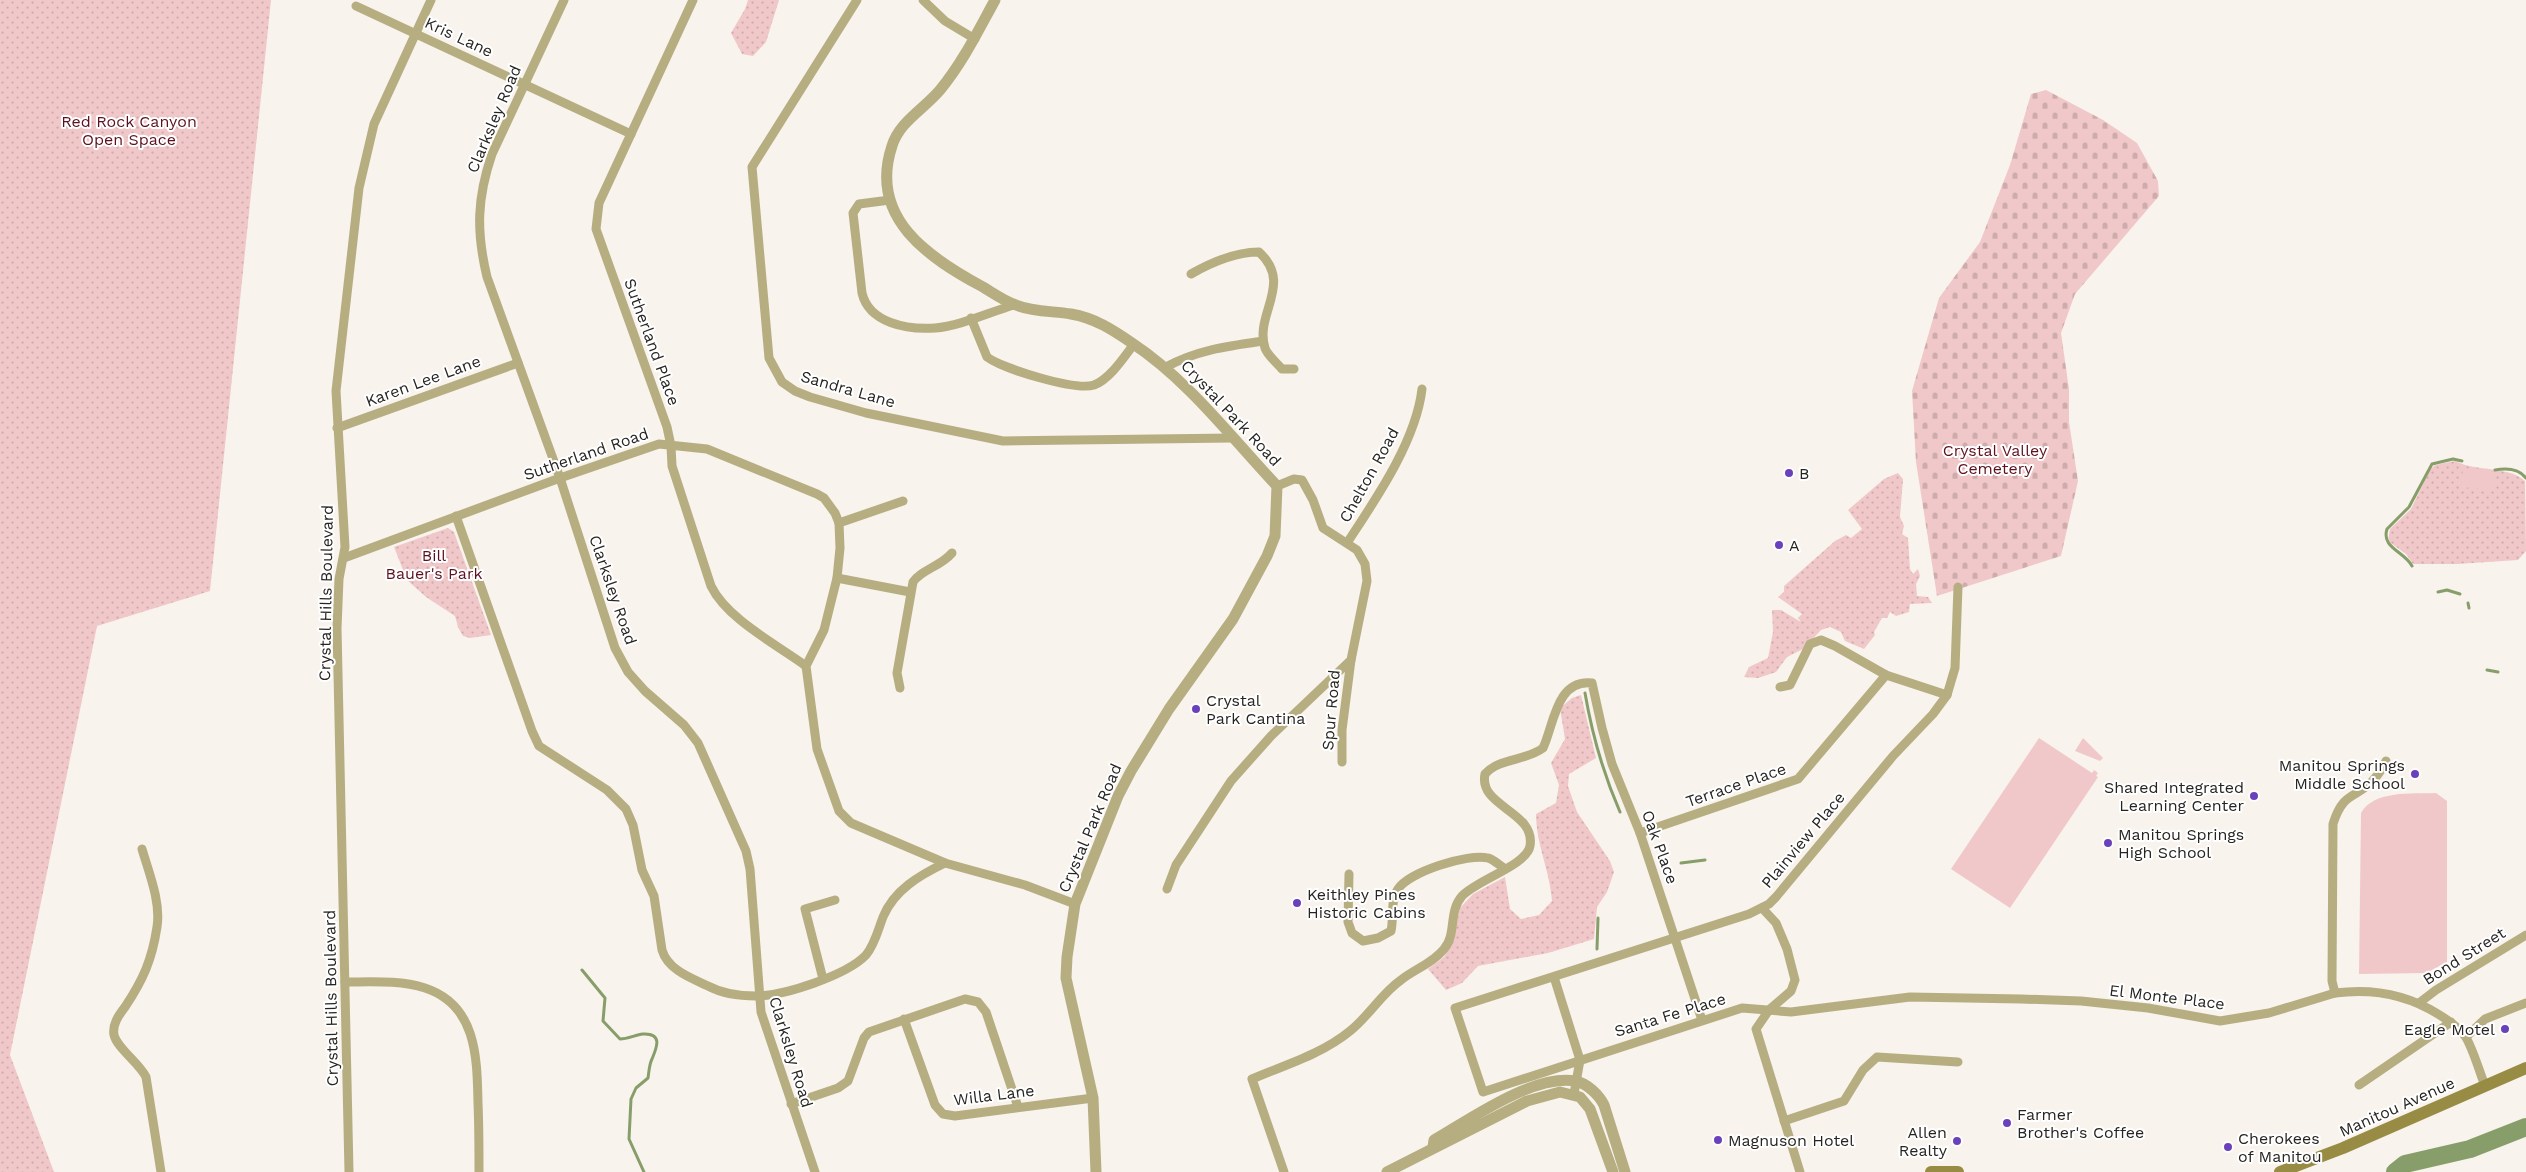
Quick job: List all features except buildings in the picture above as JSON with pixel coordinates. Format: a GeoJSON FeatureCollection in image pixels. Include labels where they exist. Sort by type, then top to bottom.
{"type":"FeatureCollection","features":[{"type":"Feature","properties":{"kind":"main road","name":"Manitou Avenue"},"geometry":{"type":"LineString","coordinates":[[2280,1172],[2343,1148],[2526,1068]]}},
{"type":"Feature","properties":{"kind":"main road"},"geometry":{"type":"LineString","coordinates":[[1931,1172],[1958,1172]]}},
{"type":"Feature","properties":{"kind":"street","name":"Crystal Hills Boulevard"},"geometry":{"type":"LineString","coordinates":[[349,1172],[338,628],[339,578],[344,558],[336,390],[363,164],[383,102],[431,0]]}},
{"type":"Feature","properties":{"kind":"street","name":"Clarksley Road"},"geometry":{"type":"LineString","coordinates":[[564,0],[492,154],[483,179],[479,212],[480,243],[487,277],[560,478],[615,648],[628,672],[645,691],[684,724],[698,742],[746,851],[750,869],[758,996],[761,1012],[815,1172]]}},
{"type":"Feature","properties":{"kind":"street","name":"Sutherland Place"},"geometry":{"type":"LineString","coordinates":[[693,0],[599,203],[596,229],[667,427],[671,446],[672,466],[715,594],[732,614],[806,666]]}},
{"type":"Feature","properties":{"kind":"street","name":"Sandra Lane"},"geometry":{"type":"LineString","coordinates":[[856,0],[752,167],[769,358],[782,382],[794,391],[810,397],[866,412],[1003,441],[1232,438]]}},
{"type":"Feature","properties":{"kind":"street"},"geometry":{"type":"LineString","coordinates":[[923,0],[945,21],[975,39]]}},
{"type":"Feature","properties":{"kind":"street","name":"Crystal Park Road"},"geometry":{"type":"LineString","coordinates":[[995,0],[975,39],[940,89],[906,122],[895,138],[887,170],[890,200],[904,229],[930,254],[961,275],[1014,305],[1092,319],[1134,344],[1166,367],[1276,486],[1275,536],[1267,556],[1233,618],[1169,709],[1130,771],[1118,796],[1075,904],[1067,957],[1066,978],[1093,1098],[1096,1172]]}},
{"type":"Feature","properties":{"kind":"street","name":"Kris Lane"},"geometry":{"type":"LineString","coordinates":[[356,6],[631,134]]}},
{"type":"Feature","properties":{"kind":"street"},"geometry":{"type":"LineString","coordinates":[[890,200],[859,204],[853,213],[862,292],[869,311],[882,320],[926,328],[945,326],[1014,305]]}},
{"type":"Feature","properties":{"kind":"street"},"geometry":{"type":"LineString","coordinates":[[1191,274],[1204,266],[1246,252],[1259,252],[1268,259],[1274,287],[1263,341],[1266,350],[1282,369],[1294,369]]}},
{"type":"Feature","properties":{"kind":"street"},"geometry":{"type":"LineString","coordinates":[[971,318],[987,357],[992,361],[1018,372],[1084,386],[1096,384],[1102,379],[1134,344]]}},
{"type":"Feature","properties":{"kind":"street"},"geometry":{"type":"LineString","coordinates":[[1166,367],[1186,356],[1204,350],[1263,341]]}},
{"type":"Feature","properties":{"kind":"street","name":"Karen Lee Lane"},"geometry":{"type":"LineString","coordinates":[[338,428],[518,363]]}},
{"type":"Feature","properties":{"kind":"street","name":"Chelton Road"},"geometry":{"type":"LineString","coordinates":[[1351,660],[1367,581],[1367,570],[1363,558],[1348,543],[1377,497],[1417,418],[1422,389]]}},
{"type":"Feature","properties":{"kind":"street","name":"Sutherland Road"},"geometry":{"type":"LineString","coordinates":[[344,558],[647,446],[659,444],[714,451],[817,494],[830,505],[839,523],[840,542],[837,578],[824,630],[806,666]]}},
{"type":"Feature","properties":{"kind":"street"},"geometry":{"type":"LineString","coordinates":[[1276,486],[1294,479],[1302,480],[1313,500],[1322,528],[1348,543]]}},
{"type":"Feature","properties":{"kind":"street"},"geometry":{"type":"LineString","coordinates":[[839,523],[903,501]]}},
{"type":"Feature","properties":{"kind":"street"},"geometry":{"type":"LineString","coordinates":[[456,516],[539,746],[607,790],[621,803],[630,817],[642,870],[654,896],[664,958],[675,968],[719,991],[758,996],[785,991],[850,968],[860,961],[872,947],[882,918],[894,900],[916,879],[944,862]]}},
{"type":"Feature","properties":{"kind":"street"},"geometry":{"type":"LineString","coordinates":[[900,688],[897,673],[910,592],[916,577],[944,562],[952,553]]}},
{"type":"Feature","properties":{"kind":"street"},"geometry":{"type":"LineString","coordinates":[[837,578],[910,592]]}},
{"type":"Feature","properties":{"kind":"street","name":"Plainview Place"},"geometry":{"type":"LineString","coordinates":[[1483,1092],[1454,1008],[1676,938],[1762,908],[1781,892],[1893,756],[1933,714],[1947,695],[1955,668],[1958,587]]}},
{"type":"Feature","properties":{"kind":"street"},"geometry":{"type":"LineString","coordinates":[[1780,687],[1790,685],[1810,644],[1821,640],[1886,675],[1947,695]]}},
{"type":"Feature","properties":{"kind":"street"},"geometry":{"type":"LineString","coordinates":[[1167,888],[1176,865],[1231,781],[1272,736],[1351,660]]}},
{"type":"Feature","properties":{"kind":"street","name":"Spur Road"},"geometry":{"type":"LineString","coordinates":[[1342,762],[1342,730],[1351,660]]}},
{"type":"Feature","properties":{"kind":"street"},"geometry":{"type":"LineString","coordinates":[[806,666],[817,749],[839,811],[852,823],[944,862],[1025,885],[1075,904]]}},
{"type":"Feature","properties":{"kind":"street","name":"Terrace Place"},"geometry":{"type":"LineString","coordinates":[[1640,833],[1798,779],[1886,675]]}},
{"type":"Feature","properties":{"kind":"street","name":"Oak Place"},"geometry":{"type":"LineString","coordinates":[[1504,868],[1522,860],[1528,853],[1530,840],[1528,830],[1520,820],[1491,796],[1486,789],[1485,774],[1489,769],[1525,758],[1543,748],[1557,704],[1572,689],[1586,682],[1592,683],[1612,764],[1640,833],[1702,1020]]}},
{"type":"Feature","properties":{"kind":"street"},"geometry":{"type":"LineString","coordinates":[[2335,993],[2332,981],[2333,824],[2338,807],[2348,797],[2375,779],[2386,761]]}},
{"type":"Feature","properties":{"kind":"street"},"geometry":{"type":"LineString","coordinates":[[142,849],[157,908],[157,928],[144,977],[116,1022],[114,1034],[116,1040],[141,1068],[146,1077],[162,1172]]}},
{"type":"Feature","properties":{"kind":"street"},"geometry":{"type":"LineString","coordinates":[[1284,1172],[1252,1079],[1308,1056],[1350,1031],[1400,980],[1444,949],[1450,935],[1454,909],[1462,896],[1504,868],[1488,858],[1471,858],[1442,865],[1410,877],[1398,889],[1393,902],[1394,918],[1391,931],[1378,938],[1363,940],[1352,933],[1348,922],[1349,874]]}},
{"type":"Feature","properties":{"kind":"street"},"geometry":{"type":"LineString","coordinates":[[823,978],[805,909],[835,900]]}},
{"type":"Feature","properties":{"kind":"street"},"geometry":{"type":"LineString","coordinates":[[1762,908],[1776,922],[1795,974],[1791,991],[1769,1010],[1756,1029],[1800,1172]]}},
{"type":"Feature","properties":{"kind":"street","name":"Bond Street"},"geometry":{"type":"LineString","coordinates":[[2419,1003],[2436,990],[2526,936]]}},
{"type":"Feature","properties":{"kind":"street"},"geometry":{"type":"LineString","coordinates":[[1554,977],[1580,1060],[1578,1081],[1574,1094]]}},
{"type":"Feature","properties":{"kind":"street"},"geometry":{"type":"LineString","coordinates":[[345,982],[394,983],[424,988],[441,996],[460,1013],[476,1050],[479,1172]]}},
{"type":"Feature","properties":{"kind":"street","name":"El Monte Place"},"geometry":{"type":"LineString","coordinates":[[2021,999],[2081,1001],[2148,1008],[2220,1020],[2262,1015],[2335,993],[2372,992],[2399,995],[2419,1003],[2451,1022],[2466,1037],[2485,1086]]}},
{"type":"Feature","properties":{"kind":"street","name":"Santa Fe Place"},"geometry":{"type":"LineString","coordinates":[[1483,1092],[1742,1008],[1791,1012],[1910,997],[2021,999]]}},
{"type":"Feature","properties":{"kind":"street"},"geometry":{"type":"LineString","coordinates":[[791,1104],[844,1085],[852,1075],[864,1038],[869,1032],[965,999],[978,1002],[986,1012],[1018,1107]]}},
{"type":"Feature","properties":{"kind":"street"},"geometry":{"type":"LineString","coordinates":[[2466,1037],[2485,1019],[2526,1003]]}},
{"type":"Feature","properties":{"kind":"street","name":"Willa Lane"},"geometry":{"type":"LineString","coordinates":[[904,1019],[935,1105],[943,1114],[955,1116],[1093,1098]]}},
{"type":"Feature","properties":{"kind":"street"},"geometry":{"type":"LineString","coordinates":[[2359,1085],[2451,1022]]}},
{"type":"Feature","properties":{"kind":"street"},"geometry":{"type":"LineString","coordinates":[[1784,1121],[1844,1102],[1863,1070],[1877,1058],[1958,1062]]}},
{"type":"Feature","properties":{"kind":"street"},"geometry":{"type":"LineString","coordinates":[[1432,1147],[1434,1140],[1529,1089],[1556,1081],[1578,1081],[1598,1096],[1604,1105],[1626,1172]]}},
{"type":"Feature","properties":{"kind":"street"},"geometry":{"type":"LineString","coordinates":[[1387,1172],[1432,1147],[1443,1144],[1527,1101],[1552,1092],[1574,1094],[1586,1102],[1594,1116],[1614,1172]]}},
{"type":"Feature","properties":{"kind":"green space","name":"Red Rock Canyon Open Space"},"geometry":{"type":"Polygon","coordinates":[[[0,0],[271,0],[210,591],[97,626],[10,1055],[54,1172],[0,1172],[0,0]]]}},
{"type":"Feature","properties":{"kind":"green space"},"geometry":{"type":"Polygon","coordinates":[[[748,0],[779,0],[766,42],[753,56],[742,54],[731,33],[748,0]]]}},
{"type":"Feature","properties":{"kind":"green space","name":"Crystal Valley Cemetery"},"geometry":{"type":"Polygon","coordinates":[[[2046,90],[2103,120],[2137,143],[2158,181],[2159,196],[2075,294],[2061,333],[2069,389],[2069,422],[2078,481],[2061,556],[1937,596],[1916,462],[1912,391],[1939,298],[1980,242],[2010,165],[2031,94],[2046,90]]]}},
{"type":"Feature","properties":{"kind":"green space"},"geometry":{"type":"Polygon","coordinates":[[[2455,461],[2473,467],[2510,473],[2525,481],[2526,551],[2518,560],[2457,564],[2413,564],[2406,554],[2388,541],[2390,529],[2411,509],[2430,470],[2435,465],[2455,461]]]}},
{"type":"Feature","properties":{"kind":"green space"},"geometry":{"type":"Polygon","coordinates":[[[2463,468],[2495,472],[2493,490],[2461,487],[2463,468]]]}},
{"type":"Feature","properties":{"kind":"green space"},"geometry":{"type":"Polygon","coordinates":[[[1898,473],[1903,479],[1900,517],[1904,526],[1902,534],[1908,538],[1910,569],[1913,574],[1918,569],[1920,576],[1916,584],[1917,596],[1928,597],[1932,603],[1910,604],[1909,612],[1896,616],[1890,612],[1887,618],[1882,618],[1874,632],[1875,635],[1864,649],[1845,641],[1841,632],[1830,627],[1821,630],[1803,649],[1787,657],[1776,672],[1758,678],[1744,677],[1749,667],[1768,658],[1773,632],[1772,610],[1781,610],[1801,622],[1798,618],[1802,614],[1778,597],[1784,592],[1784,586],[1835,541],[1846,535],[1851,538],[1862,529],[1848,510],[1884,479],[1898,473]]]}},
{"type":"Feature","properties":{"kind":"green space","name":"Bill Bauer's Park"},"geometry":{"type":"Polygon","coordinates":[[[448,528],[454,532],[491,635],[470,638],[463,636],[455,616],[426,597],[407,580],[394,547],[448,528]]]}},
{"type":"Feature","properties":{"kind":"green space"},"geometry":{"type":"Polygon","coordinates":[[[1581,695],[1596,758],[1569,774],[1568,786],[1577,812],[1610,861],[1614,872],[1607,892],[1597,907],[1594,939],[1548,953],[1478,966],[1462,983],[1446,990],[1428,969],[1444,957],[1452,941],[1460,908],[1473,894],[1505,877],[1510,909],[1521,919],[1539,915],[1552,901],[1549,879],[1538,836],[1536,814],[1556,803],[1559,785],[1551,763],[1565,739],[1560,708],[1572,698],[1581,695]]]}},
{"type":"Feature","properties":{"kind":"green space"},"geometry":{"type":"Polygon","coordinates":[[[2039,738],[2092,773],[2094,770],[2098,773],[2096,776],[2098,777],[2010,908],[1951,869],[2039,738]]]}},
{"type":"Feature","properties":{"kind":"green space"},"geometry":{"type":"Polygon","coordinates":[[[2083,738],[2103,758],[2100,761],[2075,751],[2083,738]]]}},
{"type":"Feature","properties":{"kind":"green space"},"geometry":{"type":"Polygon","coordinates":[[[2436,793],[2447,801],[2447,962],[2426,973],[2359,974],[2361,813],[2375,800],[2384,797],[2436,793]]]}},
{"type":"Feature","properties":{"kind":"waterway"},"geometry":{"type":"LineString","coordinates":[[2412,566],[2387,541],[2387,529],[2409,507],[2432,464],[2453,459],[2462,461]]}},
{"type":"Feature","properties":{"kind":"waterway"},"geometry":{"type":"LineString","coordinates":[[2495,470],[2512,470],[2526,478]]}},
{"type":"Feature","properties":{"kind":"waterway"},"geometry":{"type":"LineString","coordinates":[[2438,592],[2447,590],[2460,594]]}},
{"type":"Feature","properties":{"kind":"waterway"},"geometry":{"type":"LineString","coordinates":[[2468,603],[2469,608]]}},
{"type":"Feature","properties":{"kind":"waterway"},"geometry":{"type":"LineString","coordinates":[[2487,670],[2498,672]]}},
{"type":"Feature","properties":{"kind":"waterway"},"geometry":{"type":"LineString","coordinates":[[1585,693],[1599,753],[1608,783],[1620,812]]}},
{"type":"Feature","properties":{"kind":"waterway"},"geometry":{"type":"LineString","coordinates":[[1681,863],[1705,860]]}},
{"type":"Feature","properties":{"kind":"waterway"},"geometry":{"type":"LineString","coordinates":[[1597,949],[1598,918]]}},
{"type":"Feature","properties":{"kind":"waterway"},"geometry":{"type":"LineString","coordinates":[[582,970],[605,998],[603,1021],[620,1039],[650,1034],[654,1036],[657,1042],[648,1078],[636,1088],[631,1099],[629,1139],[644,1172]]}},
{"type":"Feature","properties":{"kind":"waterway"},"geometry":{"type":"LineString","coordinates":[[2395,1172],[2405,1164],[2470,1149],[2526,1127]]}},
{"type":"Feature","properties":{"kind":"place","name":"B"},"geometry":{"type":"Point","coordinates":[1789,473]}},
{"type":"Feature","properties":{"kind":"place","name":"A"},"geometry":{"type":"Point","coordinates":[1779,545]}},
{"type":"Feature","properties":{"kind":"place","name":"Crystal Park Cantina"},"geometry":{"type":"Point","coordinates":[1196,709]}},
{"type":"Feature","properties":{"kind":"place","name":"Manitou Springs Middle School"},"geometry":{"type":"Point","coordinates":[2415,774]}},
{"type":"Feature","properties":{"kind":"place","name":"Shared Integrated Learning Center"},"geometry":{"type":"Point","coordinates":[2254,796]}},
{"type":"Feature","properties":{"kind":"place","name":"Manitou Springs High School"},"geometry":{"type":"Point","coordinates":[2108,843]}},
{"type":"Feature","properties":{"kind":"place","name":"Keithley Pines Historic Cabins"},"geometry":{"type":"Point","coordinates":[1297,903]}},
{"type":"Feature","properties":{"kind":"place","name":"Eagle Motel"},"geometry":{"type":"Point","coordinates":[2505,1029]}},
{"type":"Feature","properties":{"kind":"place","name":"Farmer Brother's Coffee"},"geometry":{"type":"Point","coordinates":[2007,1123]}},
{"type":"Feature","properties":{"kind":"place","name":"Magnuson Hotel"},"geometry":{"type":"Point","coordinates":[1718,1140]}},
{"type":"Feature","properties":{"kind":"place","name":"Allen Realty"},"geometry":{"type":"Point","coordinates":[1957,1141]}},
{"type":"Feature","properties":{"kind":"place","name":"Cherokees of Manitou"},"geometry":{"type":"Point","coordinates":[2228,1147]}}]}
